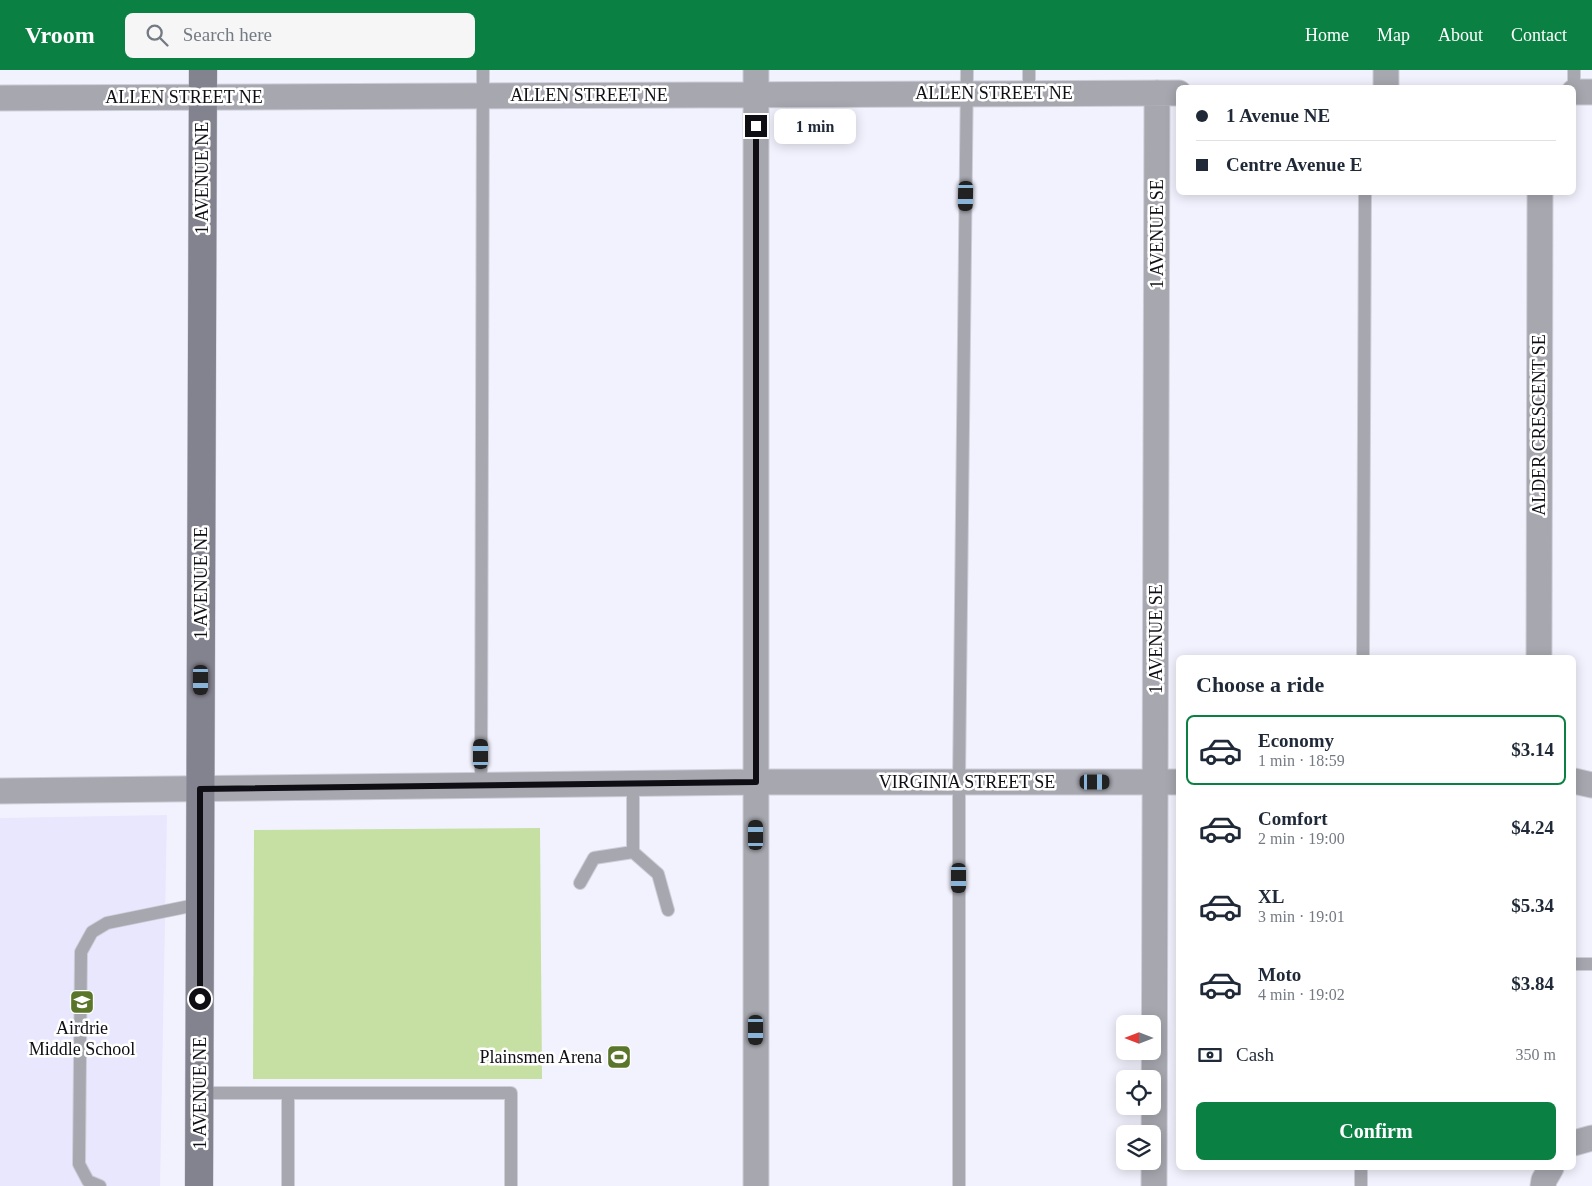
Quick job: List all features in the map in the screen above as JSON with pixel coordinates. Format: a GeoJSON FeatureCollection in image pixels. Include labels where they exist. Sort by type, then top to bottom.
{"type":"FeatureCollection","features":[{"type":"Feature","properties":{"kind":"street","name":"1 AVENUE NE"},"geometry":{"type":"LineString","coordinates":[[199,1186],[203,70]]}},
{"type":"Feature","properties":{"kind":"street"},"geometry":{"type":"LineString","coordinates":[[1386,70],[1386,85]]}},
{"type":"Feature","properties":{"kind":"street","name":"ALLEN STREET NE"},"geometry":{"type":"LineString","coordinates":[[0,98],[483,96],[756,82],[1029,82],[1168,93]]}},
{"type":"Feature","properties":{"kind":"street"},"geometry":{"type":"LineString","coordinates":[[756,82],[756,1186]]}},
{"type":"Feature","properties":{"kind":"street"},"geometry":{"type":"LineString","coordinates":[[1576,92],[1592,92]]}},
{"type":"Feature","properties":{"kind":"street","name":"1 AVENUE SE"},"geometry":{"type":"LineString","coordinates":[[1154,1186],[1167,782],[1168,93]]}},
{"type":"Feature","properties":{"kind":"street","name":"ALDER CRESCENT SE"},"geometry":{"type":"LineString","coordinates":[[1539,655],[1540,195]]}},
{"type":"Feature","properties":{"kind":"street"},"geometry":{"type":"LineString","coordinates":[[1576,781],[1592,785]]}},
{"type":"Feature","properties":{"kind":"street","name":"VIRGINIA STREET SE"},"geometry":{"type":"LineString","coordinates":[[0,791],[756,782],[1167,782]]}},
{"type":"Feature","properties":{"kind":"street"},"geometry":{"type":"LineString","coordinates":[[1576,1142],[1592,1138]]}},
{"type":"Feature","properties":{"kind":"street"},"geometry":{"type":"LineString","coordinates":[[1543,1186],[1550,1170]]}},
{"type":"Feature","properties":{"kind":"lane"},"geometry":{"type":"LineString","coordinates":[[481,785],[483,70]]}},
{"type":"Feature","properties":{"kind":"lane"},"geometry":{"type":"LineString","coordinates":[[1574,70],[1574,85]]}},
{"type":"Feature","properties":{"kind":"lane"},"geometry":{"type":"LineString","coordinates":[[959,1186],[959,782],[967,82]]}},
{"type":"Feature","properties":{"kind":"lane"},"geometry":{"type":"LineString","coordinates":[[1363,655],[1365,195]]}},
{"type":"Feature","properties":{"kind":"lane"},"geometry":{"type":"LineString","coordinates":[[633,783],[633,852],[658,874],[668,910]]}},
{"type":"Feature","properties":{"kind":"lane"},"geometry":{"type":"LineString","coordinates":[[580,882],[594,858],[633,852]]}},
{"type":"Feature","properties":{"kind":"lane"},"geometry":{"type":"LineString","coordinates":[[100,1186],[88,1180],[79,1164],[81,952],[92,932],[107,923],[200,904]]}},
{"type":"Feature","properties":{"kind":"lane"},"geometry":{"type":"LineString","coordinates":[[1576,964],[1592,964]]}},
{"type":"Feature","properties":{"kind":"lane"},"geometry":{"type":"LineString","coordinates":[[200,1093],[512,1093],[512,1186]]}},
{"type":"Feature","properties":{"kind":"lane"},"geometry":{"type":"LineString","coordinates":[[288,1094],[288,1186]]}},
{"type":"Feature","properties":{"kind":"lane"},"geometry":{"type":"LineString","coordinates":[[1361,1170],[1361,1186]]}},
{"type":"Feature","properties":{"kind":"shaded area","name":"Airdrie Middle School"},"geometry":{"type":"Polygon","coordinates":[[[167,815],[160,1186],[0,1186],[0,818],[167,815]]]}},
{"type":"Feature","properties":{"kind":"green space"},"geometry":{"type":"Polygon","coordinates":[[[540,828],[542,1079],[253,1079],[254,830],[540,828]]]}},
{"type":"Feature","properties":{"kind":"place","name":"Airdrie Middle School"},"geometry":{"type":"Point","coordinates":[82,1002]}},
{"type":"Feature","properties":{"kind":"place","name":"Plainsmen Arena"},"geometry":{"type":"Point","coordinates":[619,1057]}},
{"type":"Feature","properties":{"kind":"route"},"geometry":{"type":"LineString","coordinates":[[200,999],[200,789],[756,782],[756,126]]}}]}
